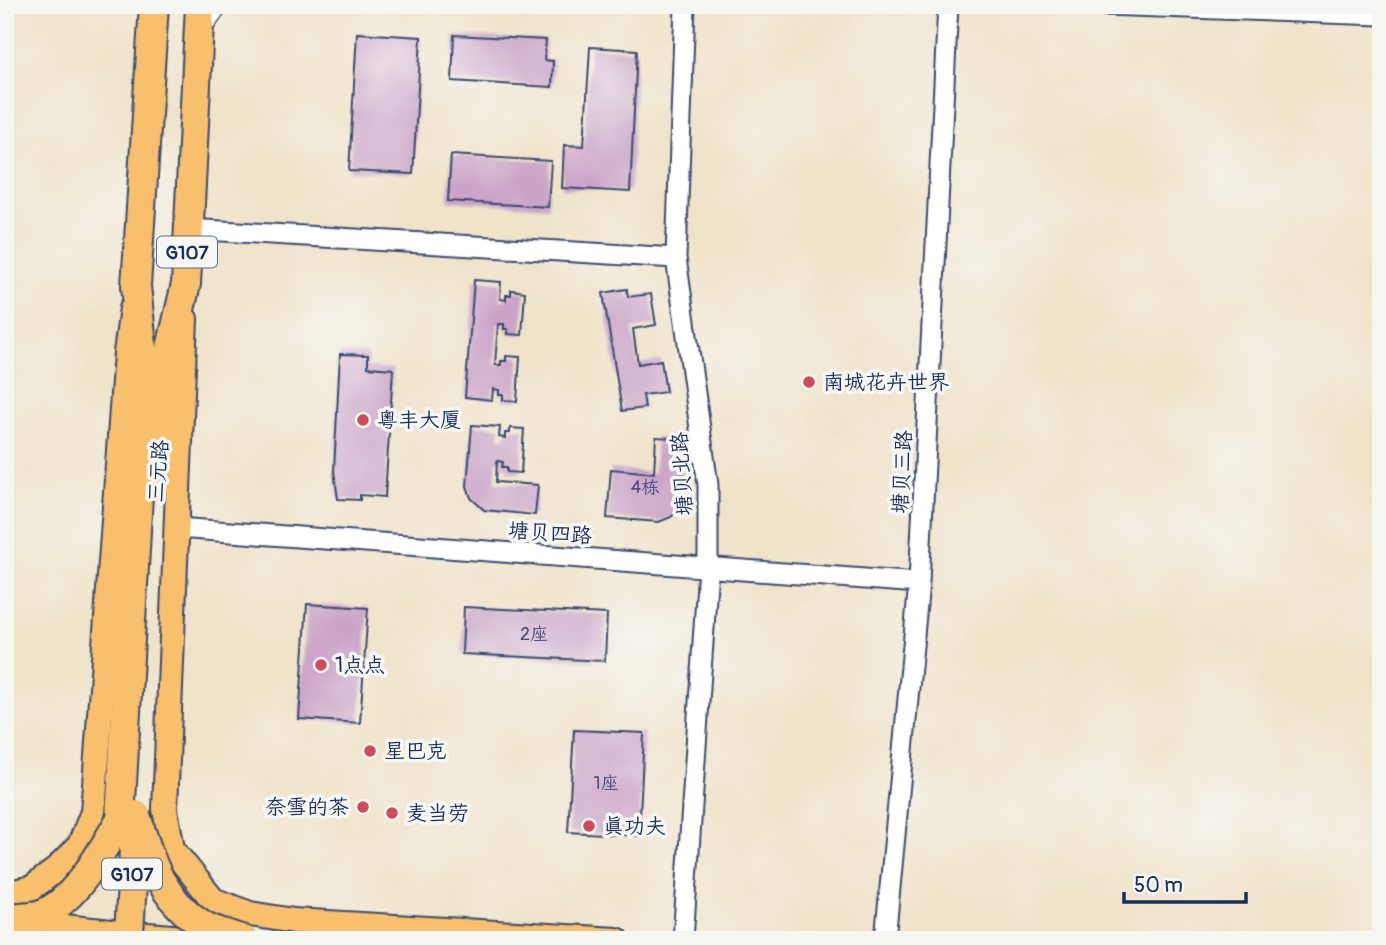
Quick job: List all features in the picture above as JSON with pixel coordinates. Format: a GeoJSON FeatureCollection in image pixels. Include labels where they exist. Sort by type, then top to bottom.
{"type":"FeatureCollection","features":[{"type":"Feature","properties":{"kind":"highway","name":"三元路"},"geometry":{"type":"LineString","coordinates":[[120,936],[147,496],[143,355],[136,286],[154,5]]}},
{"type":"Feature","properties":{"kind":"highway","name":"三元路"},"geometry":{"type":"LineString","coordinates":[[147,496],[169,356],[186,284],[200,5]]}},
{"type":"Feature","properties":{"kind":"highway"},"geometry":{"type":"LineString","coordinates":[[5,920],[41,914],[71,894],[128,817],[174,903],[205,926],[244,940]]}},
{"type":"Feature","properties":{"kind":"main road"},"geometry":{"type":"LineString","coordinates":[[186,284],[164,809],[172,849],[213,902],[226,940]]}},
{"type":"Feature","properties":{"kind":"main road"},"geometry":{"type":"LineString","coordinates":[[15,940],[17,927],[32,894],[80,845],[93,812],[126,353],[136,286]]}},
{"type":"Feature","properties":{"kind":"main road"},"geometry":{"type":"LineString","coordinates":[[5,894],[32,888],[57,869],[89,853],[125,849],[159,856],[190,875],[212,900],[250,914],[294,921],[617,940]]}},
{"type":"Feature","properties":{"kind":"main road"},"geometry":{"type":"LineString","coordinates":[[5,920],[120,936],[208,940]]}},
{"type":"Feature","properties":{"kind":"street"},"geometry":{"type":"LineString","coordinates":[[199,33],[218,5]]}},
{"type":"Feature","properties":{"kind":"street","name":"塘贝北路"},"geometry":{"type":"LineString","coordinates":[[683,940],[708,568],[708,485],[676,258],[685,5]]}},
{"type":"Feature","properties":{"kind":"street","name":"塘贝三路"},"geometry":{"type":"LineString","coordinates":[[885,940],[919,583],[948,5]]}},
{"type":"Feature","properties":{"kind":"street"},"geometry":{"type":"LineString","coordinates":[[1103,5],[1381,15]]}},
{"type":"Feature","properties":{"kind":"street"},"geometry":{"type":"LineString","coordinates":[[188,229],[676,258]]}},
{"type":"Feature","properties":{"kind":"street","name":"塘贝四路"},"geometry":{"type":"LineString","coordinates":[[177,528],[919,583]]}},
{"type":"Feature","properties":{"kind":"building"},"geometry":{"type":"Polygon","coordinates":[[[357,33],[421,37],[413,174],[349,171],[357,33]]]}},
{"type":"Feature","properties":{"kind":"building"},"geometry":{"type":"Polygon","coordinates":[[[454,35],[546,40],[544,60],[553,61],[552,87],[452,81],[454,35]]]}},
{"type":"Feature","properties":{"kind":"building"},"geometry":{"type":"Polygon","coordinates":[[[590,47],[637,50],[630,192],[562,188],[564,145],[584,146],[590,47]]]}},
{"type":"Feature","properties":{"kind":"building"},"geometry":{"type":"Polygon","coordinates":[[[451,155],[551,161],[548,207],[448,201],[451,155]]]}},
{"type":"Feature","properties":{"kind":"building"},"geometry":{"type":"Polygon","coordinates":[[[474,280],[501,282],[500,299],[506,300],[506,295],[511,295],[511,290],[525,292],[522,335],[508,334],[504,324],[498,324],[495,365],[506,361],[506,356],[520,357],[517,401],[503,400],[499,390],[493,389],[492,400],[465,397],[474,280]]]}},
{"type":"Feature","properties":{"kind":"building"},"geometry":{"type":"Polygon","coordinates":[[[627,289],[628,297],[651,294],[656,325],[633,329],[638,364],[661,360],[666,392],[643,395],[645,408],[622,411],[603,293],[627,289]]]}},
{"type":"Feature","properties":{"kind":"building","name":"粤丰大厦"},"geometry":{"type":"Polygon","coordinates":[[[340,354],[368,355],[368,367],[393,369],[385,497],[360,495],[360,500],[338,499],[334,471],[340,354]]]}},
{"type":"Feature","properties":{"kind":"building"},"geometry":{"type":"Polygon","coordinates":[[[472,425],[500,427],[499,437],[505,438],[505,433],[510,433],[510,428],[524,429],[521,473],[507,472],[507,467],[502,467],[503,462],[497,461],[496,482],[538,485],[535,515],[484,510],[471,498],[467,486],[472,425]]]}},
{"type":"Feature","properties":{"kind":"building"},"geometry":{"type":"Polygon","coordinates":[[[656,437],[685,439],[680,501],[676,513],[659,522],[607,518],[611,469],[654,473],[656,437]]]}},
{"type":"Feature","properties":{"kind":"building"},"geometry":{"type":"Polygon","coordinates":[[[307,604],[368,608],[360,723],[299,719],[307,604]]]}},
{"type":"Feature","properties":{"kind":"building"},"geometry":{"type":"Polygon","coordinates":[[[464,607],[607,614],[605,661],[462,654],[464,607]]]}},
{"type":"Feature","properties":{"kind":"building"},"geometry":{"type":"Polygon","coordinates":[[[574,730],[644,733],[639,836],[568,832],[574,730]]]}},
{"type":"Feature","properties":{"kind":"place","name":"南城花卉世界"},"geometry":{"type":"Point","coordinates":[809,382]}},
{"type":"Feature","properties":{"kind":"place","name":"粤丰大厦"},"geometry":{"type":"Point","coordinates":[363,420]}},
{"type":"Feature","properties":{"kind":"place","name":"1点点"},"geometry":{"type":"Point","coordinates":[321,665]}},
{"type":"Feature","properties":{"kind":"place","name":"星巴克"},"geometry":{"type":"Point","coordinates":[370,751]}},
{"type":"Feature","properties":{"kind":"place","name":"奈雪的茶"},"geometry":{"type":"Point","coordinates":[363,807]}},
{"type":"Feature","properties":{"kind":"place","name":"麦当劳"},"geometry":{"type":"Point","coordinates":[392,813]}},
{"type":"Feature","properties":{"kind":"place","name":"真功夫"},"geometry":{"type":"Point","coordinates":[589,826]}}]}
